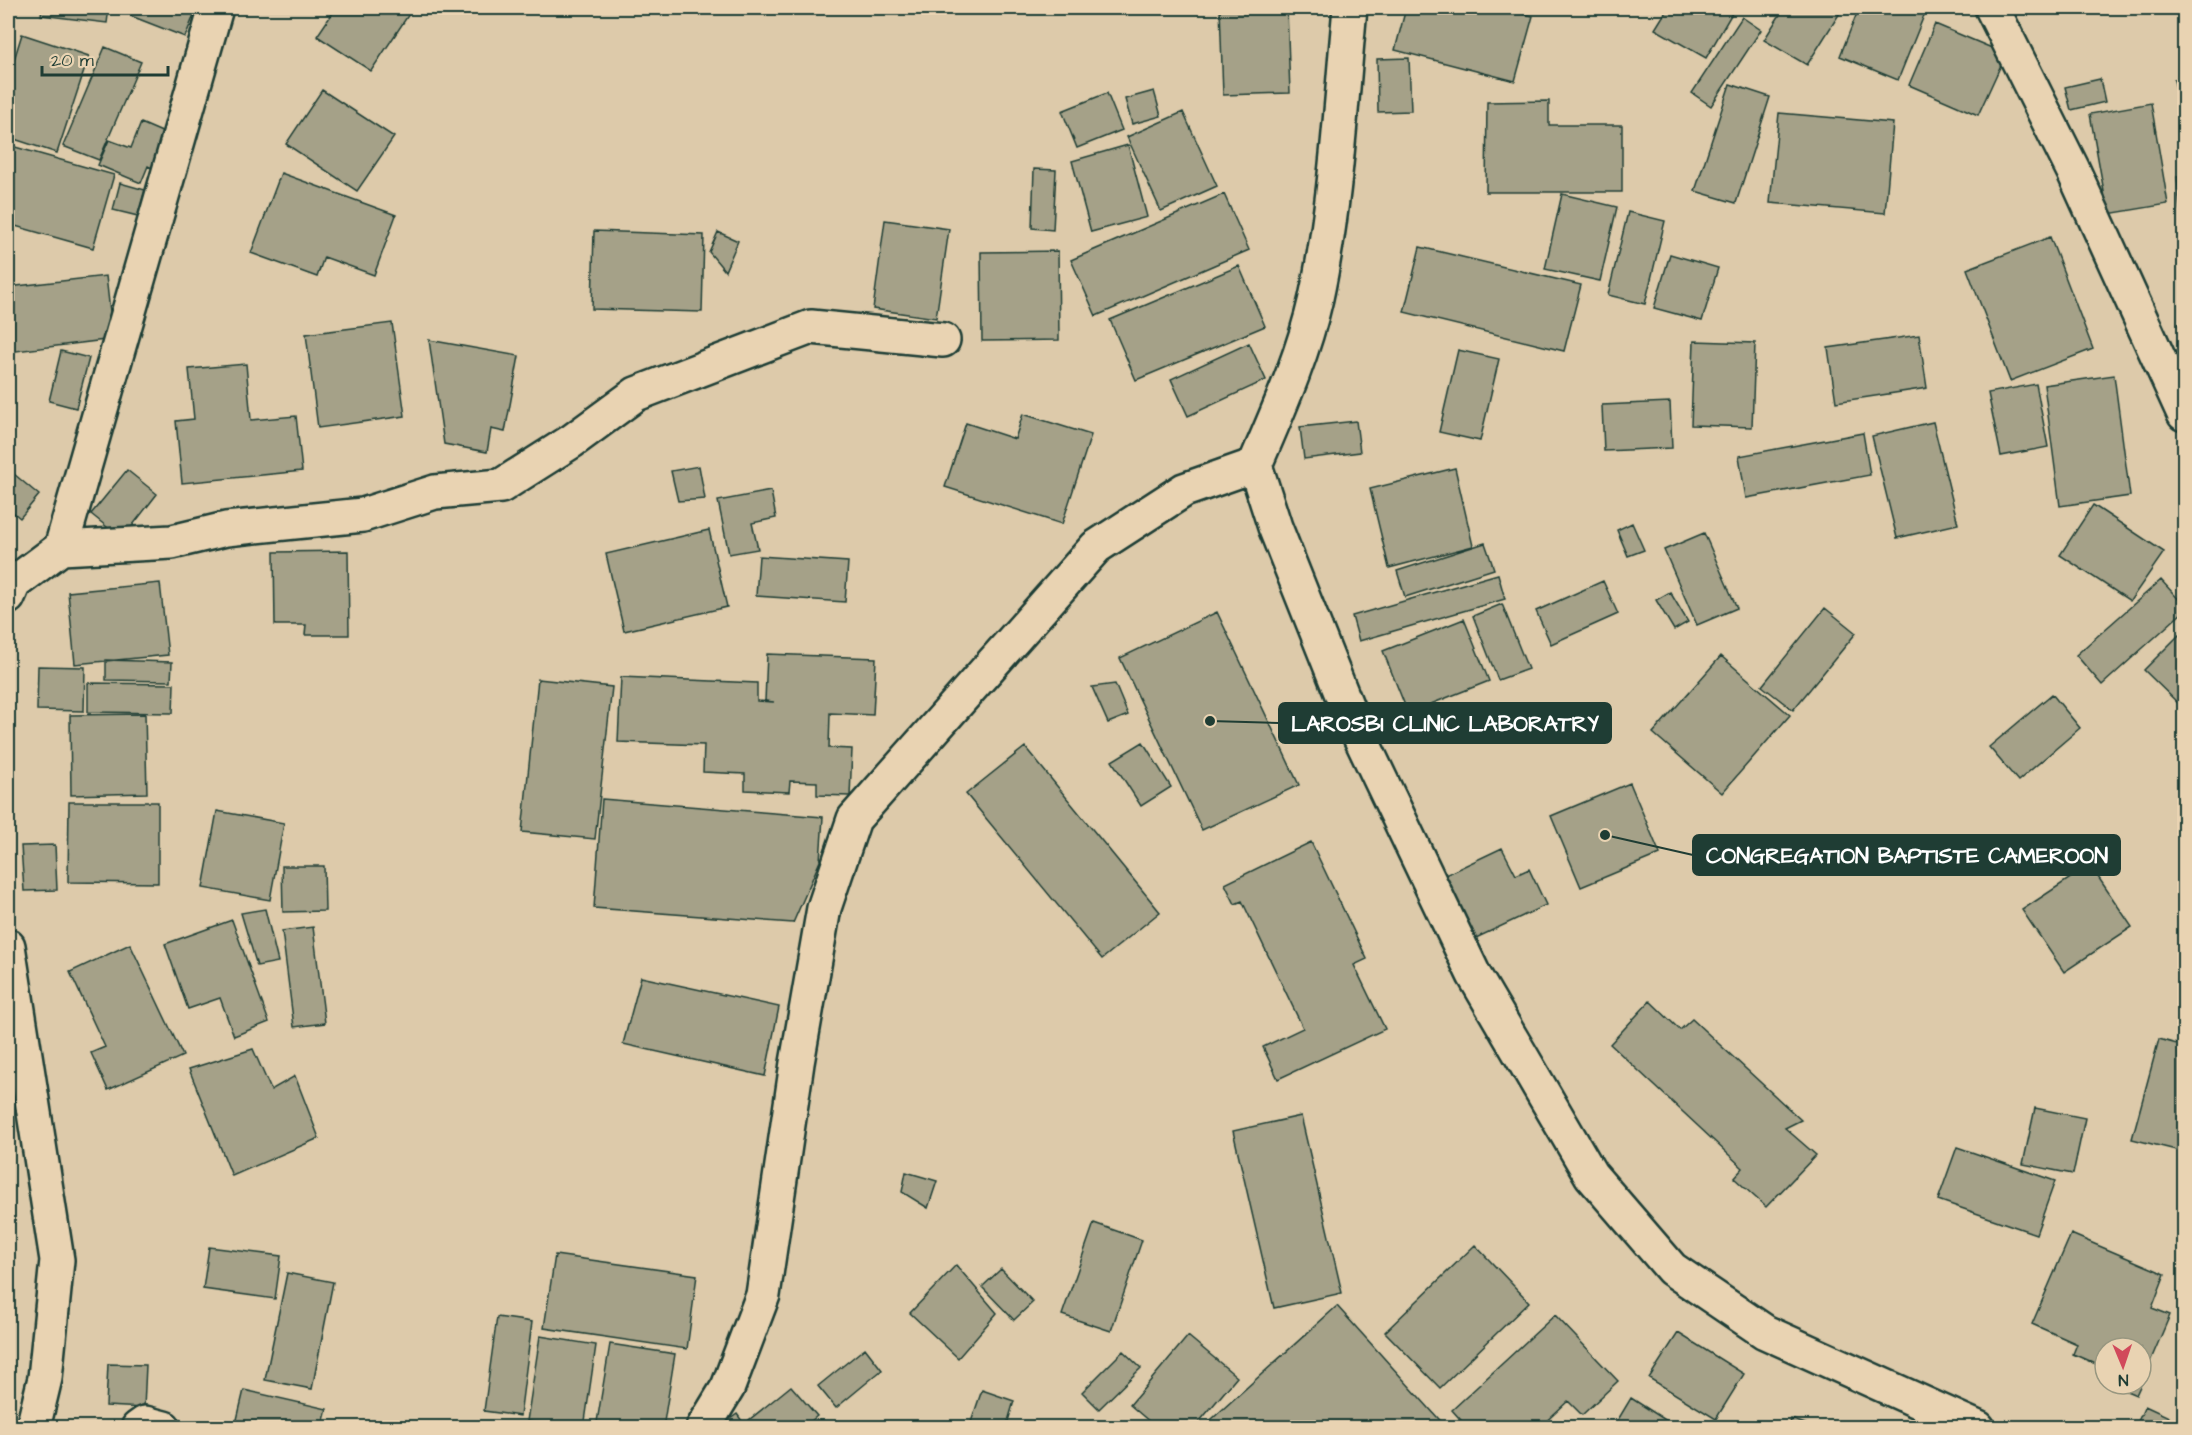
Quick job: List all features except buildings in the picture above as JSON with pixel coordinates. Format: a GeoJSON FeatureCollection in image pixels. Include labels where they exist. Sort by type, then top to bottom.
{"type":"FeatureCollection","features":[{"type":"Feature","properties":{"kind":"street"},"geometry":{"type":"LineString","coordinates":[[10,590],[61,548],[216,8]]}},
{"type":"Feature","properties":{"kind":"street"},"geometry":{"type":"LineString","coordinates":[[1350,8],[1334,175],[1316,298],[1289,386],[1255,465],[1275,527],[1352,720],[1474,975],[1592,1175],[1672,1269],[1765,1332],[1978,1428]]}},
{"type":"Feature","properties":{"kind":"street"},"geometry":{"type":"LineString","coordinates":[[1992,8],[2073,170],[2184,414]]}},
{"type":"Feature","properties":{"kind":"street"},"geometry":{"type":"LineString","coordinates":[[61,548],[172,542],[226,529],[363,515],[435,492],[501,486],[572,441],[636,394],[812,327],[943,340]]}},
{"type":"Feature","properties":{"kind":"street"},"geometry":{"type":"LineString","coordinates":[[703,1428],[728,1387],[763,1295],[796,1063],[824,908],[854,819],[1096,547],[1184,490],[1255,465]]}},
{"type":"Feature","properties":{"kind":"street"},"geometry":{"type":"LineString","coordinates":[[8,946],[57,1260],[45,1378],[33,1428]]}},
{"type":"Feature","properties":{"kind":"street"},"geometry":{"type":"LineString","coordinates":[[138,1428],[145,1423],[164,1428]]}},
{"type":"Feature","properties":{"kind":"place","name":"LAROSBI CLINIC LABORATRY"},"geometry":{"type":"Point","coordinates":[1210,721]}},
{"type":"Feature","properties":{"kind":"place","name":"CONGREGATION BAPTISTE CAMEROON"},"geometry":{"type":"Point","coordinates":[1605,835]}}]}
